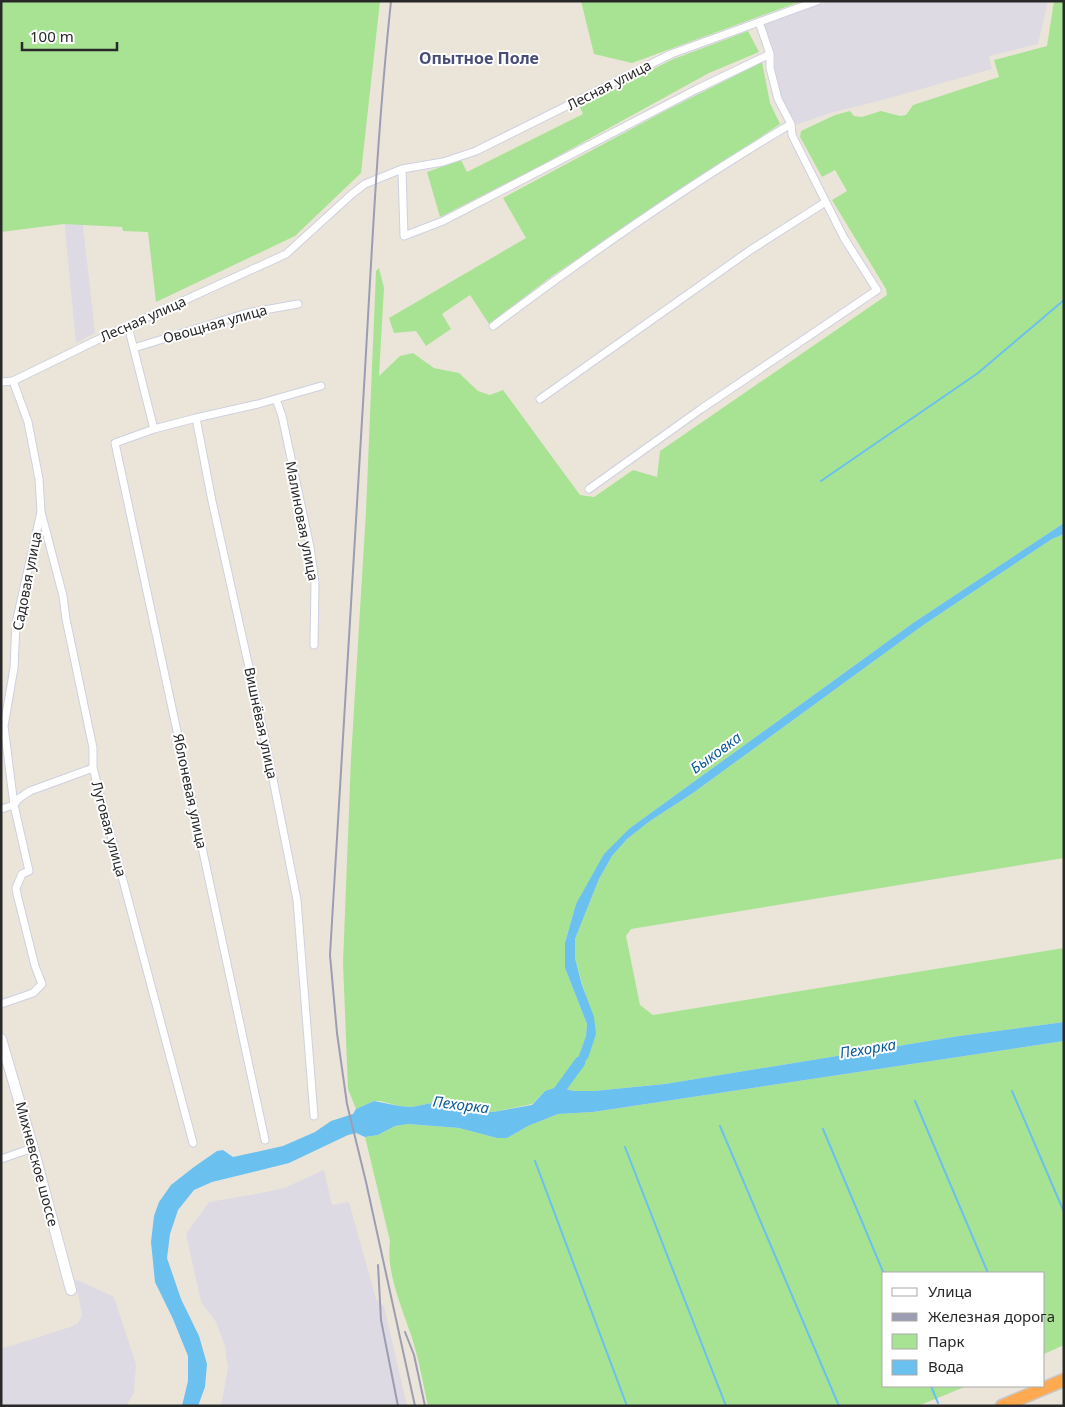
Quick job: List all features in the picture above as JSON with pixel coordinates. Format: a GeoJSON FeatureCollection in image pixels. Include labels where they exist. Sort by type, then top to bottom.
{"type":"FeatureCollection","features":[{"type":"Feature","properties":{"kind":"highway"},"geometry":{"type":"LineString","coordinates":[[1002,1406],[1064,1380]]}},
{"type":"Feature","properties":{"kind":"street","name":"Лесная улица"},"geometry":{"type":"LineString","coordinates":[[1,382],[13,381],[286,254],[365,184],[402,169],[443,162],[476,151],[671,54],[817,1]]}},
{"type":"Feature","properties":{"kind":"street"},"geometry":{"type":"LineString","coordinates":[[589,488],[701,409],[877,290],[824,203],[792,135],[791,124],[778,99],[770,68],[770,54],[759,22]]}},
{"type":"Feature","properties":{"kind":"street"},"geometry":{"type":"LineString","coordinates":[[402,169],[404,236],[443,221],[697,89],[770,54]]}},
{"type":"Feature","properties":{"kind":"street"},"geometry":{"type":"LineString","coordinates":[[493,326],[557,278],[694,185],[791,124]]}},
{"type":"Feature","properties":{"kind":"street"},"geometry":{"type":"LineString","coordinates":[[540,399],[749,251],[824,203]]}},
{"type":"Feature","properties":{"kind":"street","name":"Овощная улица"},"geometry":{"type":"LineString","coordinates":[[134,348],[247,313],[298,304]]}},
{"type":"Feature","properties":{"kind":"street"},"geometry":{"type":"LineString","coordinates":[[128,326],[154,429],[321,386]]}},
{"type":"Feature","properties":{"kind":"street","name":"Садовая улица"},"geometry":{"type":"LineString","coordinates":[[1,1004],[33,993],[42,984],[35,966],[16,888],[22,874],[29,871],[14,805],[4,726],[14,668],[16,623],[41,512],[39,479],[28,422],[13,381]]}},
{"type":"Feature","properties":{"kind":"street","name":"Малиновая улица"},"geometry":{"type":"LineString","coordinates":[[276,399],[282,416],[310,547],[315,583],[314,645]]}},
{"type":"Feature","properties":{"kind":"street","name":"Вишнёвая улица"},"geometry":{"type":"LineString","coordinates":[[196,418],[212,501],[263,730],[297,900],[314,1116]]}},
{"type":"Feature","properties":{"kind":"street","name":"Яблоневая улица"},"geometry":{"type":"LineString","coordinates":[[154,429],[115,443],[265,1140]]}},
{"type":"Feature","properties":{"kind":"street","name":"Луговая улица"},"geometry":{"type":"LineString","coordinates":[[41,512],[62,596],[93,748],[93,768],[193,1143]]}},
{"type":"Feature","properties":{"kind":"street"},"geometry":{"type":"LineString","coordinates":[[1,809],[14,805],[18,799],[30,791],[93,768]]}},
{"type":"Feature","properties":{"kind":"street","name":"Михневское шоссе"},"geometry":{"type":"LineString","coordinates":[[1,1039],[33,1148],[71,1290]]}},
{"type":"Feature","properties":{"kind":"street"},"geometry":{"type":"LineString","coordinates":[[1,1159],[33,1148]]}},
{"type":"Feature","properties":{"kind":"shaded area"},"geometry":{"type":"Polygon","coordinates":[[[829,1],[1048,1],[1038,44],[989,56],[992,69],[830,113],[795,125],[780,96],[773,70],[775,60],[763,25],[829,1]]]}},
{"type":"Feature","properties":{"kind":"shaded area"},"geometry":{"type":"Polygon","coordinates":[[[82,217],[95,333],[76,343],[64,219],[82,217]]]}},
{"type":"Feature","properties":{"kind":"shaded area"},"geometry":{"type":"Polygon","coordinates":[[[324,1170],[332,1205],[349,1202],[376,1299],[384,1306],[407,1406],[221,1406],[228,1368],[225,1346],[216,1322],[201,1302],[186,1234],[209,1202],[284,1188],[324,1170]]]}},
{"type":"Feature","properties":{"kind":"shaded area"},"geometry":{"type":"Polygon","coordinates":[[[75,1279],[114,1297],[136,1364],[134,1393],[126,1406],[1,1406],[1,1349],[78,1323],[82,1315],[75,1279]]]}},
{"type":"Feature","properties":{"kind":"green space"},"geometry":{"type":"Polygon","coordinates":[[[1,1],[380,1],[361,173],[295,236],[156,302],[148,232],[123,231],[122,227],[64,224],[1,232],[1,1]]]}},
{"type":"Feature","properties":{"kind":"green space"},"geometry":{"type":"Polygon","coordinates":[[[581,1],[802,1],[632,63],[594,54],[581,1]]]}},
{"type":"Feature","properties":{"kind":"green space"},"geometry":{"type":"Polygon","coordinates":[[[1054,1],[1064,1],[1064,523],[913,623],[630,828],[576,904],[565,943],[565,968],[587,1024],[586,1036],[573,1074],[596,1034],[575,958],[575,939],[599,879],[612,856],[627,839],[922,626],[1052,539],[1064,534],[1064,858],[631,929],[626,936],[640,1005],[653,1015],[1064,948],[1064,1022],[959,1036],[665,1084],[594,1091],[574,1091],[557,1087],[545,1091],[532,1104],[493,1112],[451,1108],[432,1103],[412,1107],[399,1106],[380,1101],[374,1101],[356,1109],[348,1089],[343,963],[351,758],[366,511],[376,271],[379,268],[384,288],[379,376],[400,356],[413,353],[434,368],[459,373],[478,391],[490,395],[503,390],[580,495],[594,497],[633,470],[657,477],[660,451],[887,295],[886,289],[832,200],[847,191],[835,170],[822,177],[800,137],[801,131],[835,115],[850,111],[854,116],[862,117],[881,111],[900,116],[906,115],[913,105],[999,77],[994,60],[1047,46],[1054,1]]]}},
{"type":"Feature","properties":{"kind":"green space"},"geometry":{"type":"Polygon","coordinates":[[[748,31],[759,52],[709,73],[529,172],[440,217],[427,172],[461,160],[467,172],[583,114],[580,107],[671,60],[748,31]]]}},
{"type":"Feature","properties":{"kind":"green space"},"geometry":{"type":"Polygon","coordinates":[[[762,62],[770,103],[780,124],[552,276],[489,324],[470,295],[442,314],[451,329],[426,346],[416,331],[394,333],[389,318],[526,238],[503,198],[663,112],[762,62]]]}},
{"type":"Feature","properties":{"kind":"green space"},"geometry":{"type":"Polygon","coordinates":[[[1064,1041],[1064,1345],[1045,1354],[1045,1272],[882,1272],[882,1387],[965,1387],[918,1406],[428,1406],[414,1346],[390,1266],[390,1241],[365,1137],[378,1135],[395,1126],[408,1124],[459,1128],[497,1138],[507,1138],[528,1126],[558,1114],[593,1112],[1064,1041]]]}},
{"type":"Feature","properties":{"kind":"water"},"geometry":{"type":"Polygon","coordinates":[[[1064,523],[1064,534],[1052,539],[922,626],[627,839],[612,856],[599,879],[575,939],[575,958],[582,985],[594,1017],[596,1034],[588,1058],[572,1075],[586,1036],[587,1024],[565,968],[565,943],[576,904],[604,854],[630,828],[913,623],[1064,523]]]}},
{"type":"Feature","properties":{"kind":"water"},"geometry":{"type":"Polygon","coordinates":[[[1064,1022],[1064,1041],[593,1112],[558,1114],[528,1126],[507,1138],[497,1138],[459,1128],[408,1124],[395,1126],[378,1135],[365,1137],[356,1133],[289,1163],[212,1182],[194,1190],[178,1210],[170,1234],[167,1258],[181,1299],[199,1336],[207,1364],[205,1387],[198,1406],[182,1406],[188,1381],[188,1356],[155,1282],[151,1242],[154,1216],[159,1202],[171,1185],[217,1151],[223,1150],[233,1157],[283,1146],[315,1132],[331,1121],[353,1114],[356,1109],[374,1101],[412,1107],[432,1103],[451,1108],[493,1112],[532,1105],[545,1091],[557,1087],[574,1091],[594,1091],[665,1084],[959,1036],[1064,1022]]]}},
{"type":"Feature","properties":{"kind":"waterway"},"geometry":{"type":"LineString","coordinates":[[821,481],[978,373],[1064,300]]}},
{"type":"Feature","properties":{"kind":"waterway","name":"Быковка"},"geometry":{"type":"LineString","coordinates":[[553,1099],[580,1062]]}},
{"type":"Feature","properties":{"kind":"waterway"},"geometry":{"type":"LineString","coordinates":[[1012,1091],[1064,1212]]}},
{"type":"Feature","properties":{"kind":"waterway"},"geometry":{"type":"LineString","coordinates":[[915,1101],[988,1272]]}},
{"type":"Feature","properties":{"kind":"waterway"},"geometry":{"type":"LineString","coordinates":[[720,1126],[839,1406]]}},
{"type":"Feature","properties":{"kind":"waterway"},"geometry":{"type":"LineString","coordinates":[[823,1129],[883,1272]]}},
{"type":"Feature","properties":{"kind":"waterway"},"geometry":{"type":"LineString","coordinates":[[625,1147],[726,1406]]}},
{"type":"Feature","properties":{"kind":"waterway"},"geometry":{"type":"LineString","coordinates":[[535,1161],[627,1406]]}},
{"type":"Feature","properties":{"kind":"waterway"},"geometry":{"type":"LineString","coordinates":[[931,1387],[938,1403]]}},
{"type":"Feature","properties":{"kind":"railway"},"geometry":{"type":"LineString","coordinates":[[391,1],[382,93],[376,186],[330,955],[337,1033],[347,1104],[415,1406]]}},
{"type":"Feature","properties":{"kind":"railway"},"geometry":{"type":"LineString","coordinates":[[378,1265],[381,1320],[398,1406]]}},
{"type":"Feature","properties":{"kind":"railway"},"geometry":{"type":"LineString","coordinates":[[405,1332],[414,1355],[425,1406]]}},
{"type":"Feature","properties":{"kind":"district","name":"Опытное Поле"},"geometry":{"type":"Point","coordinates":[479,58]}},
{"type":"Feature","properties":{"kind":"water label","name":"Пехорка"},"geometry":{"type":"Point","coordinates":[868,1049]}},
{"type":"Feature","properties":{"kind":"water label","name":"Пехорка"},"geometry":{"type":"Point","coordinates":[461,1105]}}]}
